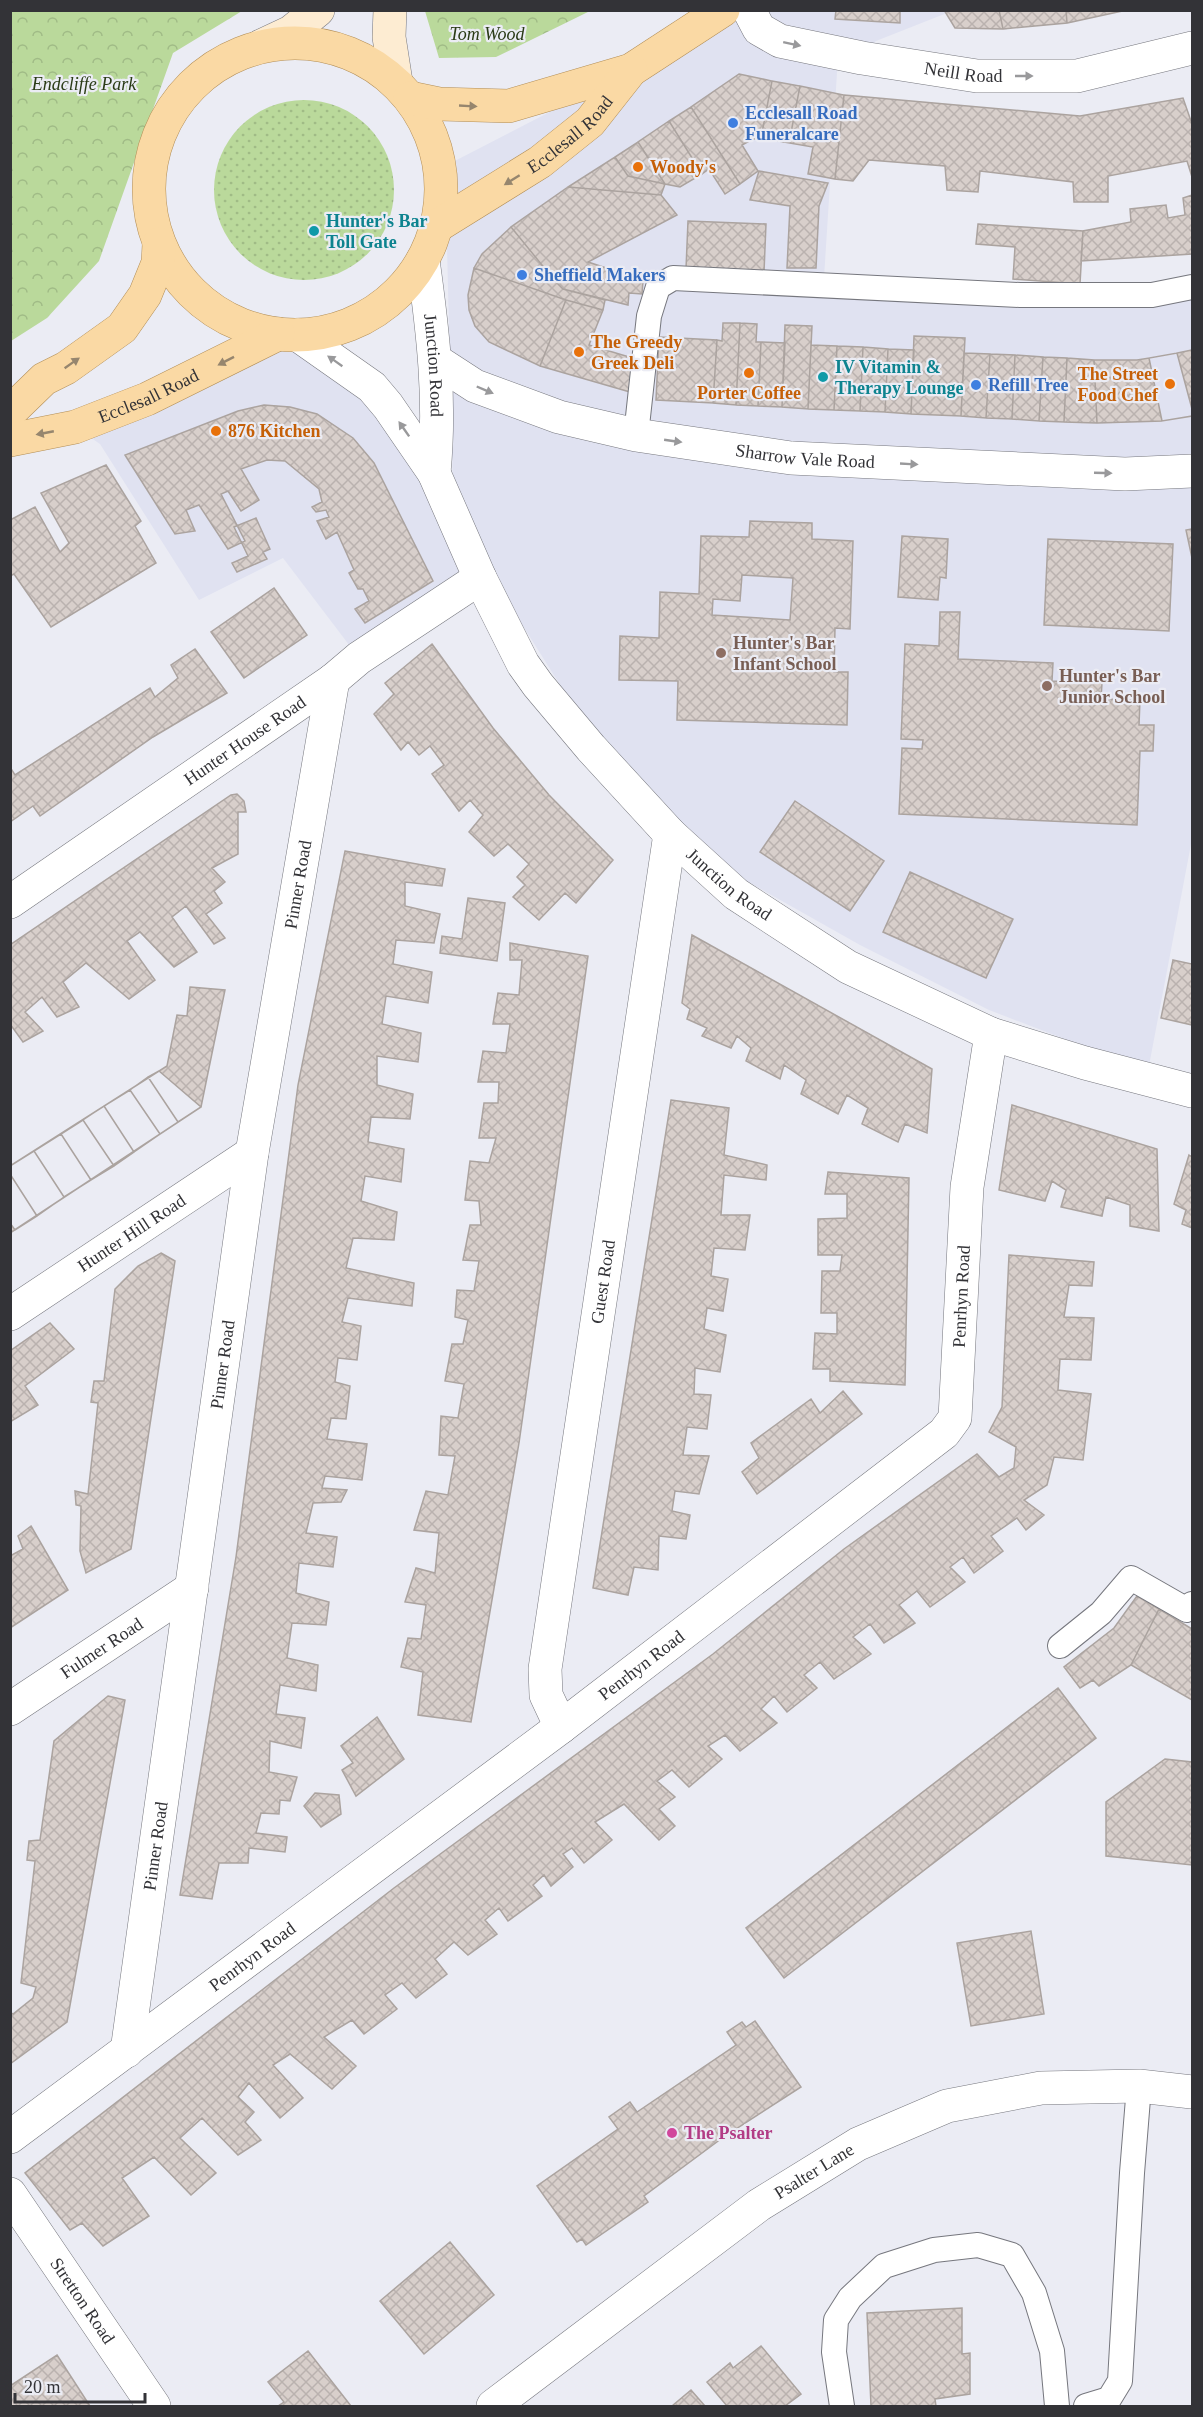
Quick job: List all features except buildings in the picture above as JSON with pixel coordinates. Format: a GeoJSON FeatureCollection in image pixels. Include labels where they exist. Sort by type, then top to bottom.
{"type":"FeatureCollection","features":[{"type":"Feature","properties":{"kind":"main road"},"geometry":{"type":"LineString","coordinates":[[318,10],[291,32],[239,53],[212,68],[183,94],[163,125],[151,158],[148,199],[159,244],[176,274],[200,300],[232,321],[288,335],[328,332],[357,321],[383,306],[405,285],[423,261],[437,226],[442,181],[432,137],[403,90],[389,37],[390,10]]}},
{"type":"Feature","properties":{"kind":"main road","name":"Ecclesall Road"},"geometry":{"type":"LineString","coordinates":[[403,90],[439,104],[509,105],[631,70],[723,10]]}},
{"type":"Feature","properties":{"kind":"main road"},"geometry":{"type":"LineString","coordinates":[[261,46],[309,42],[356,56],[403,90]]}},
{"type":"Feature","properties":{"kind":"main road","name":"Ecclesall Road"},"geometry":{"type":"LineString","coordinates":[[437,226],[540,162],[590,122],[631,70]]}},
{"type":"Feature","properties":{"kind":"main road"},"geometry":{"type":"LineString","coordinates":[[10,412],[44,379],[66,368],[122,328],[145,294],[158,263],[159,244]]}},
{"type":"Feature","properties":{"kind":"main road","name":"Ecclesall Road"},"geometry":{"type":"LineString","coordinates":[[10,440],[75,427],[147,399],[288,335]]}},
{"type":"Feature","properties":{"kind":"street","name":"Neill Road"},"geometry":{"type":"LineString","coordinates":[[748,10],[759,30],[780,41],[862,58],[977,76],[1077,76],[1192,48]]}},
{"type":"Feature","properties":{"kind":"street","name":"Junction Road"},"geometry":{"type":"LineString","coordinates":[[423,261],[435,360],[439,428],[434,473]]}},
{"type":"Feature","properties":{"kind":"street","name":"Junction Road"},"geometry":{"type":"LineString","coordinates":[[288,335],[372,387],[388,406],[434,473],[480,578],[523,664],[591,748],[670,834],[736,894],[848,967],[991,1034],[1085,1063],[1192,1092]]}},
{"type":"Feature","properties":{"kind":"street","name":"Sharrow Vale Road"},"geometry":{"type":"LineString","coordinates":[[435,360],[475,386],[501,397],[559,417],[636,435],[803,459],[1125,474],[1192,471]]}},
{"type":"Feature","properties":{"kind":"street","name":"Hunter House Road"},"geometry":{"type":"LineString","coordinates":[[10,902],[333,680],[359,658],[480,578]]}},
{"type":"Feature","properties":{"kind":"street","name":"Pinner Road"},"geometry":{"type":"LineString","coordinates":[[127,2051],[252,1153],[333,680]]}},
{"type":"Feature","properties":{"kind":"street","name":"Guest Road"},"geometry":{"type":"LineString","coordinates":[[561,1727],[546,1695],[545,1669],[670,834]]}},
{"type":"Feature","properties":{"kind":"street","name":"Penrhyn Road"},"geometry":{"type":"LineString","coordinates":[[10,2137],[561,1727],[944,1433],[955,1418],[967,1187],[991,1034]]}},
{"type":"Feature","properties":{"kind":"street","name":"Hunter Hill Road"},"geometry":{"type":"LineString","coordinates":[[10,1314],[252,1153]]}},
{"type":"Feature","properties":{"kind":"street","name":"Fulmer Road"},"geometry":{"type":"LineString","coordinates":[[10,1709],[192,1588]]}},
{"type":"Feature","properties":{"kind":"street","name":"Psalter Lane"},"geometry":{"type":"LineString","coordinates":[[493,2406],[759,2205],[858,2144],[947,2106],[1041,2088],[1139,2086],[1192,2092]]}},
{"type":"Feature","properties":{"kind":"street","name":"Stretton Road"},"geometry":{"type":"LineString","coordinates":[[10,2194],[154,2406]]}},
{"type":"Feature","properties":{"kind":"lane"},"geometry":{"type":"LineString","coordinates":[[636,435],[650,315],[658,286],[673,278],[1020,294],[1152,295],[1192,287]]}},
{"type":"Feature","properties":{"kind":"lane"},"geometry":{"type":"LineString","coordinates":[[1060,1646],[1101,1613],[1131,1578],[1187,1610],[1192,1604]]}},
{"type":"Feature","properties":{"kind":"lane"},"geometry":{"type":"LineString","coordinates":[[1086,2406],[1109,2399],[1120,2381],[1131,2173],[1139,2086]]}},
{"type":"Feature","properties":{"kind":"lane"},"geometry":{"type":"LineString","coordinates":[[842,2406],[834,2352],[836,2320],[850,2298],[884,2266],[934,2250],[978,2245],[1012,2255],[1034,2293],[1052,2351],[1057,2406]]}},
{"type":"Feature","properties":{"kind":"shaded area"},"geometry":{"type":"Polygon","coordinates":[[[723,11],[952,11],[876,41],[850,61],[838,57],[824,278],[1170,289],[1192,282],[1192,839],[1148,1071],[989,1010],[860,945],[729,871],[591,734],[489,572],[453,489],[445,166],[631,70],[723,11]]]}},
{"type":"Feature","properties":{"kind":"shaded area"},"geometry":{"type":"Polygon","coordinates":[[[278,334],[372,387],[480,578],[359,658],[283,558],[199,600],[100,444],[75,427],[278,334]]]}},
{"type":"Feature","properties":{"kind":"green space","name":"Endcliffe Park"},"geometry":{"type":"Polygon","coordinates":[[[11,10],[242,11],[173,53],[99,261],[47,318],[11,341],[11,10]]]}},
{"type":"Feature","properties":{"kind":"green space","name":"Tom Wood"},"geometry":{"type":"Polygon","coordinates":[[[425,10],[590,11],[496,57],[439,58],[425,10]]]}},
{"type":"Feature","properties":{"kind":"green space"},"geometry":{"type":"Polygon","coordinates":[[[304,100],[338,107],[367,127],[387,156],[394,190],[387,224],[367,253],[338,273],[304,280],[270,273],[241,253],[221,224],[214,190],[221,156],[241,127],[270,107],[304,100]]]}},
{"type":"Feature","properties":{"kind":"place","name":"Ecclesall Road Funeralcare"},"geometry":{"type":"Point","coordinates":[733,123]}},
{"type":"Feature","properties":{"kind":"place","name":"Woody's"},"geometry":{"type":"Point","coordinates":[638,167]}},
{"type":"Feature","properties":{"kind":"place","name":"Hunter's Bar Toll Gate"},"geometry":{"type":"Point","coordinates":[314,231]}},
{"type":"Feature","properties":{"kind":"place","name":"Sheffield Makers"},"geometry":{"type":"Point","coordinates":[522,275]}},
{"type":"Feature","properties":{"kind":"place","name":"The Greedy Greek Deli"},"geometry":{"type":"Point","coordinates":[579,352]}},
{"type":"Feature","properties":{"kind":"place","name":"Porter Coffee"},"geometry":{"type":"Point","coordinates":[749,373]}},
{"type":"Feature","properties":{"kind":"place","name":"IV Vitamin & Therapy Lounge"},"geometry":{"type":"Point","coordinates":[823,377]}},
{"type":"Feature","properties":{"kind":"place","name":"The Street Food Chef"},"geometry":{"type":"Point","coordinates":[1170,384]}},
{"type":"Feature","properties":{"kind":"place","name":"Refill Tree"},"geometry":{"type":"Point","coordinates":[976,385]}},
{"type":"Feature","properties":{"kind":"place","name":"876 Kitchen"},"geometry":{"type":"Point","coordinates":[216,431]}},
{"type":"Feature","properties":{"kind":"place","name":"Hunter's Bar Infant School"},"geometry":{"type":"Point","coordinates":[721,653]}},
{"type":"Feature","properties":{"kind":"place","name":"Hunter's Bar Junior School"},"geometry":{"type":"Point","coordinates":[1047,686]}},
{"type":"Feature","properties":{"kind":"place","name":"The Psalter"},"geometry":{"type":"Point","coordinates":[672,2133]}}]}
